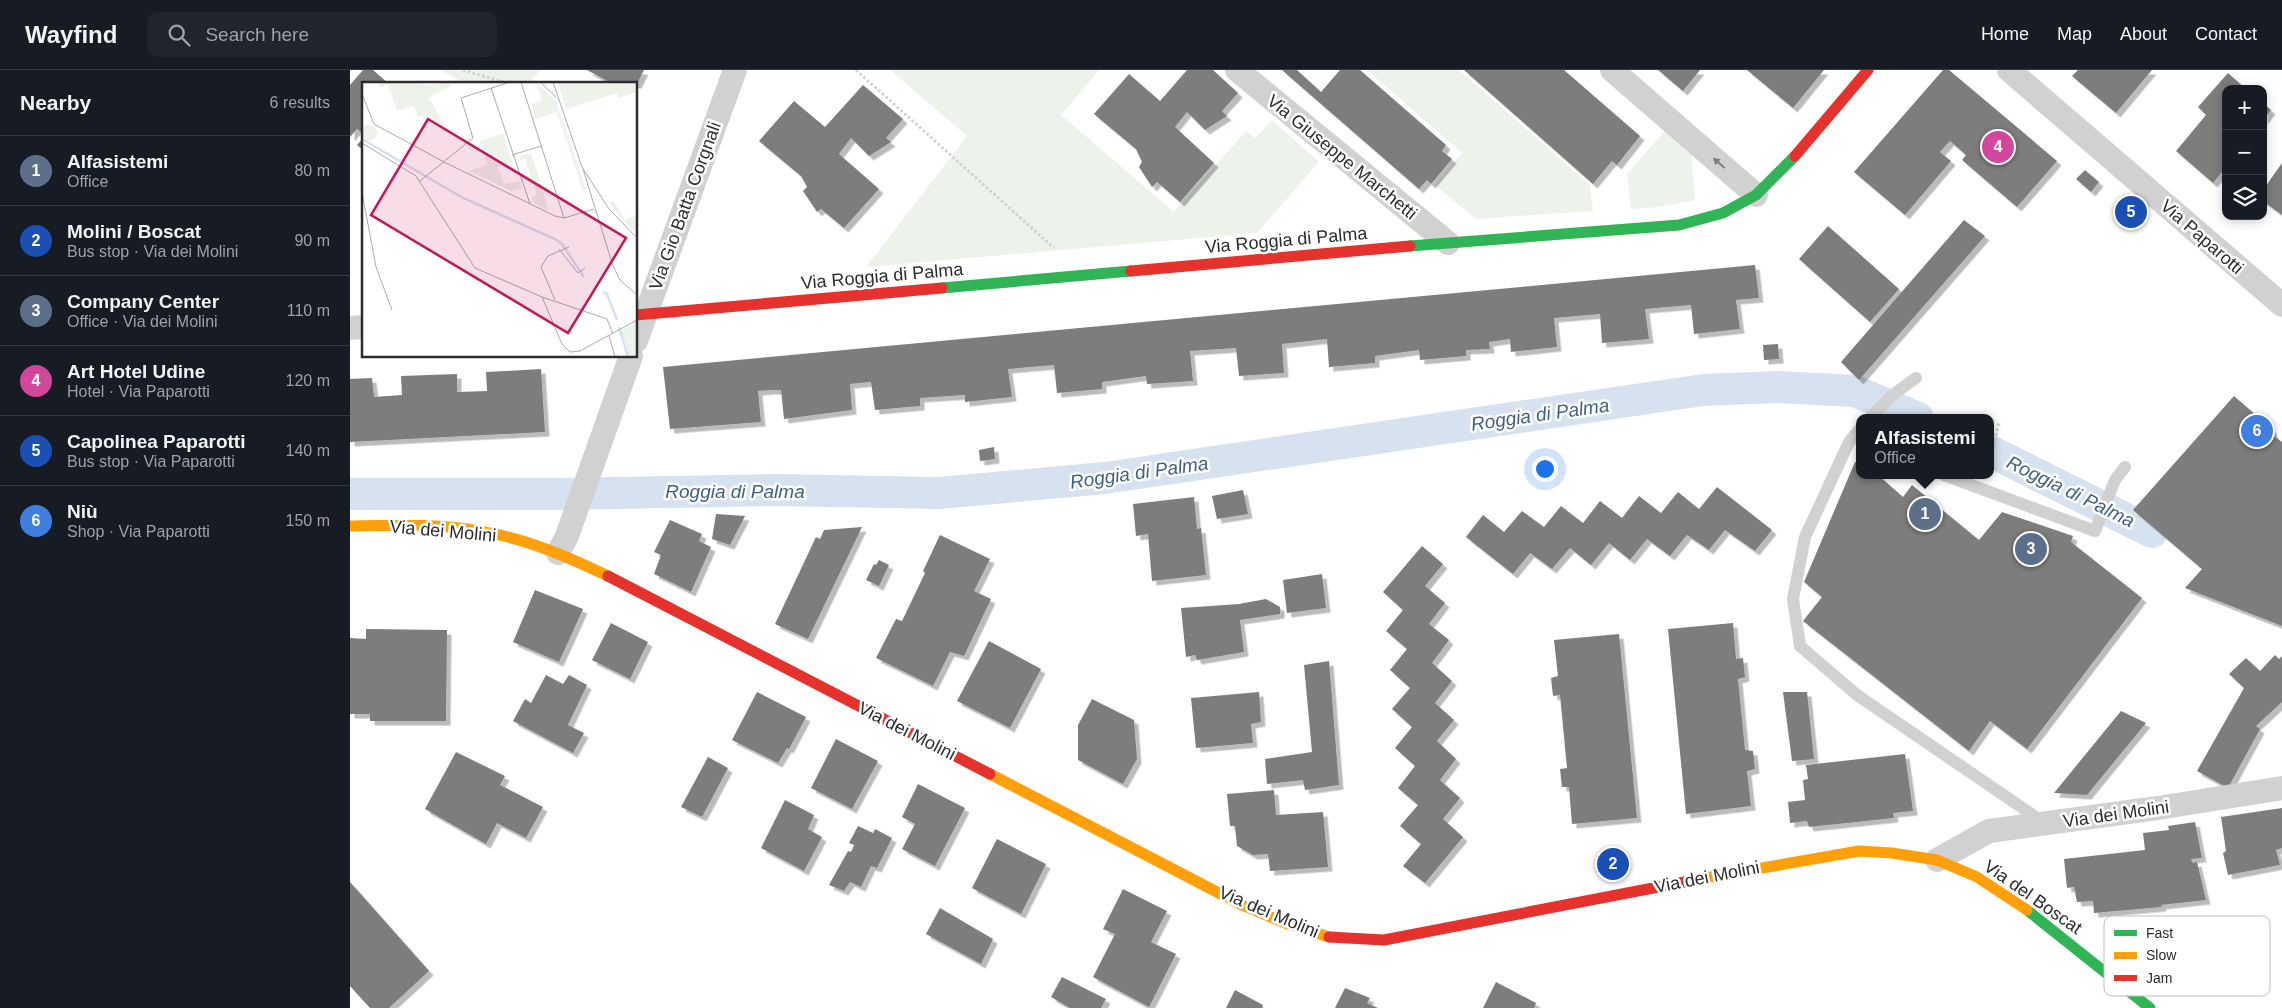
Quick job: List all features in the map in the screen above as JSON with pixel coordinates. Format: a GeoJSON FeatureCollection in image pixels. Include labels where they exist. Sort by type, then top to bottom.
{"type":"FeatureCollection","features":[{"type":"Feature","properties":{"kind":"street","name":"Via Gio Batta Corgnali"},"geometry":{"type":"LineString","coordinates":[[638,331],[641,315],[735,70]]}},
{"type":"Feature","properties":{"kind":"street","name":"Via Giuseppe Marchetti"},"geometry":{"type":"LineString","coordinates":[[1237,70],[1448,243]]}},
{"type":"Feature","properties":{"kind":"street"},"geometry":{"type":"LineString","coordinates":[[1612,70],[1756,195]]}},
{"type":"Feature","properties":{"kind":"street","name":"Via Roggia di Palma"},"geometry":{"type":"LineString","coordinates":[[641,315],[1448,243],[1679,225],[1723,213],[1756,195],[1790,162],[1868,70]]}},
{"type":"Feature","properties":{"kind":"street","name":"Via Paparotti"},"geometry":{"type":"LineString","coordinates":[[2009,70],[2282,305]]}},
{"type":"Feature","properties":{"kind":"street"},"geometry":{"type":"LineString","coordinates":[[563,544],[630,358]]}},
{"type":"Feature","properties":{"kind":"street","name":"Via dei Molini"},"geometry":{"type":"LineString","coordinates":[[350,526],[412,525],[461,529],[563,544],[645,594],[1242,905],[1285,923],[1332,938],[1384,940],[1719,875],[1859,851],[1892,853],[1937,860],[1989,831],[2158,808],[2282,788]]}},
{"type":"Feature","properties":{"kind":"street","name":"Via del Boscat"},"geometry":{"type":"LineString","coordinates":[[1937,860],[1977,877],[2025,908],[2104,971]]}},
{"type":"Feature","properties":{"kind":"street","name":"Via del Boscat"},"geometry":{"type":"LineString","coordinates":[[2135,996],[2150,1008]]}},
{"type":"Feature","properties":{"kind":"lane"},"geometry":{"type":"LineString","coordinates":[[1873,414],[1891,396],[1916,378]]}},
{"type":"Feature","properties":{"kind":"lane"},"geometry":{"type":"LineString","coordinates":[[1854,444],[1805,536],[1793,599],[1800,646],[1857,695],[2044,823]]}},
{"type":"Feature","properties":{"kind":"lane"},"geometry":{"type":"LineString","coordinates":[[1955,479],[2095,531],[2115,480],[2125,467]]}},
{"type":"Feature","properties":{"kind":"path"},"geometry":{"type":"LineString","coordinates":[[463,70],[503,82]]}},
{"type":"Feature","properties":{"kind":"path"},"geometry":{"type":"LineString","coordinates":[[856,70],[1086,276]]}},
{"type":"Feature","properties":{"kind":"path"},"geometry":{"type":"LineString","coordinates":[[1994,443],[1999,422]]}},
{"type":"Feature","properties":{"kind":"shaded area"},"geometry":{"type":"Polygon","coordinates":[[[440,70],[540,70],[531,82],[463,82],[440,70]]]}},
{"type":"Feature","properties":{"kind":"shaded area"},"geometry":{"type":"Polygon","coordinates":[[[890,70],[1099,70],[1061,115],[1174,212],[1246,131],[1255,138],[1272,120],[1319,162],[1257,233],[866,267],[967,136],[890,70]]]}},
{"type":"Feature","properties":{"kind":"shaded area"},"geometry":{"type":"Polygon","coordinates":[[[1367,70],[1459,70],[1590,185],[1593,211],[1476,219],[1435,185],[1462,153],[1367,70]]]}},
{"type":"Feature","properties":{"kind":"shaded area"},"geometry":{"type":"Polygon","coordinates":[[[1666,129],[1691,152],[1695,200],[1659,207],[1631,209],[1627,174],[1666,129]]]}},
{"type":"Feature","properties":{"kind":"building"},"geometry":{"type":"Polygon","coordinates":[[[363,70],[373,70],[387,82],[362,82],[362,133],[357,129],[350,137],[350,85],[363,70]]]}},
{"type":"Feature","properties":{"kind":"building"},"geometry":{"type":"Polygon","coordinates":[[[587,70],[644,70],[638,82],[609,82],[587,70]]]}},
{"type":"Feature","properties":{"kind":"building"},"geometry":{"type":"Polygon","coordinates":[[[1187,70],[1213,70],[1238,93],[1222,111],[1227,116],[1205,130],[1187,112],[1175,127],[1214,163],[1180,202],[1157,182],[1152,187],[1139,167],[1142,162],[1136,149],[1094,114],[1129,74],[1160,101],[1187,70]]]}},
{"type":"Feature","properties":{"kind":"building"},"geometry":{"type":"Polygon","coordinates":[[[1282,70],[1297,70],[1321,92],[1340,70],[1360,70],[1446,145],[1442,151],[1452,159],[1431,184],[1427,180],[1419,189],[1282,70]]]}},
{"type":"Feature","properties":{"kind":"building"},"geometry":{"type":"Polygon","coordinates":[[[1464,70],[1564,70],[1640,136],[1617,165],[1612,161],[1593,184],[1464,70]]]}},
{"type":"Feature","properties":{"kind":"building"},"geometry":{"type":"Polygon","coordinates":[[[1658,70],[1700,70],[1683,91],[1658,70]]]}},
{"type":"Feature","properties":{"kind":"building"},"geometry":{"type":"Polygon","coordinates":[[[1747,70],[1824,70],[1793,108],[1747,70]]]}},
{"type":"Feature","properties":{"kind":"building"},"geometry":{"type":"Polygon","coordinates":[[[1943,70],[1949,70],[2057,161],[2017,207],[1962,160],[1966,155],[1950,141],[1940,152],[1951,161],[1905,215],[1854,172],[1943,70]]]}},
{"type":"Feature","properties":{"kind":"building"},"geometry":{"type":"Polygon","coordinates":[[[2078,70],[2152,70],[2116,113],[2072,76],[2078,70]]]}},
{"type":"Feature","properties":{"kind":"building"},"geometry":{"type":"Polygon","coordinates":[[[2228,73],[2242,85],[2222,85],[2222,172],[2213,183],[2176,151],[2206,115],[2198,107],[2228,73]]]}},
{"type":"Feature","properties":{"kind":"building"},"geometry":{"type":"Polygon","coordinates":[[[863,85],[903,119],[886,138],[891,142],[869,156],[851,138],[839,154],[879,189],[844,228],[821,209],[817,212],[803,191],[807,187],[801,176],[759,141],[794,101],[825,127],[863,85]]]}},
{"type":"Feature","properties":{"kind":"building"},"geometry":{"type":"Polygon","coordinates":[[[2267,106],[2271,110],[2267,115],[2267,106]]]}},
{"type":"Feature","properties":{"kind":"building"},"geometry":{"type":"Polygon","coordinates":[[[362,139],[362,149],[357,145],[362,139]]]}},
{"type":"Feature","properties":{"kind":"building"},"geometry":{"type":"Polygon","coordinates":[[[2282,163],[2282,215],[2267,204],[2267,184],[2282,163]]]}},
{"type":"Feature","properties":{"kind":"building"},"geometry":{"type":"Polygon","coordinates":[[[2085,170],[2099,182],[2091,192],[2076,179],[2085,170]]]}},
{"type":"Feature","properties":{"kind":"building"},"geometry":{"type":"Polygon","coordinates":[[[1964,220],[1985,236],[1859,380],[1841,362],[1964,220]]]}},
{"type":"Feature","properties":{"kind":"building"},"geometry":{"type":"Polygon","coordinates":[[[1828,226],[1899,289],[1870,322],[1799,259],[1828,226]]]}},
{"type":"Feature","properties":{"kind":"building"},"geometry":{"type":"Polygon","coordinates":[[[1755,265],[1759,298],[1736,300],[1740,329],[1694,334],[1691,305],[1645,309],[1649,339],[1602,343],[1600,314],[1554,318],[1557,347],[1511,352],[1510,339],[1489,342],[1490,349],[1466,350],[1466,356],[1420,360],[1419,350],[1375,356],[1375,363],[1329,367],[1327,339],[1282,344],[1284,373],[1239,376],[1236,348],[1190,351],[1193,381],[1147,384],[1146,376],[1102,382],[1102,389],[1057,393],[1054,365],[1008,369],[1012,397],[965,402],[965,395],[920,398],[920,406],[875,410],[871,382],[850,384],[852,410],[784,419],[781,390],[758,391],[761,422],[670,429],[663,367],[1755,265]]]}},
{"type":"Feature","properties":{"kind":"building"},"geometry":{"type":"Polygon","coordinates":[[[1778,344],[1779,359],[1764,360],[1763,345],[1778,344]]]}},
{"type":"Feature","properties":{"kind":"building"},"geometry":{"type":"Polygon","coordinates":[[[541,369],[545,432],[350,442],[350,379],[372,378],[374,397],[402,395],[401,376],[457,374],[457,392],[487,391],[486,372],[541,369]]]}},
{"type":"Feature","properties":{"kind":"building"},"geometry":{"type":"Polygon","coordinates":[[[2234,396],[2272,429],[2274,436],[2282,442],[2282,626],[2185,588],[2202,569],[2133,510],[2234,396]]]}},
{"type":"Feature","properties":{"kind":"building"},"geometry":{"type":"Polygon","coordinates":[[[994,447],[995,459],[980,461],[979,450],[994,447]]]}},
{"type":"Feature","properties":{"kind":"building"},"geometry":{"type":"Polygon","coordinates":[[[1855,462],[1856,479],[1883,479],[1903,497],[1912,485],[1979,540],[2002,512],[2073,536],[2071,542],[2142,598],[2027,749],[1990,721],[1969,751],[1803,621],[1822,597],[1804,582],[1855,462]]]}},
{"type":"Feature","properties":{"kind":"building"},"geometry":{"type":"Polygon","coordinates":[[[1717,487],[1772,530],[1755,551],[1725,530],[1709,550],[1687,535],[1670,556],[1647,539],[1630,560],[1609,543],[1591,565],[1570,548],[1552,569],[1530,553],[1513,574],[1466,537],[1483,515],[1504,532],[1522,511],[1544,527],[1561,506],[1583,523],[1600,501],[1622,518],[1639,496],[1661,513],[1678,492],[1699,509],[1717,487]]]}},
{"type":"Feature","properties":{"kind":"building"},"geometry":{"type":"Polygon","coordinates":[[[1243,490],[1248,514],[1217,519],[1212,496],[1243,490]]]}},
{"type":"Feature","properties":{"kind":"building"},"geometry":{"type":"Polygon","coordinates":[[[1194,497],[1197,529],[1201,528],[1206,575],[1152,581],[1148,534],[1136,536],[1133,504],[1194,497]]]}},
{"type":"Feature","properties":{"kind":"building"},"geometry":{"type":"Polygon","coordinates":[[[716,514],[745,516],[730,545],[712,539],[716,514]]]}},
{"type":"Feature","properties":{"kind":"building"},"geometry":{"type":"Polygon","coordinates":[[[670,520],[702,534],[699,541],[711,547],[691,592],[654,574],[661,555],[654,552],[670,520]]]}},
{"type":"Feature","properties":{"kind":"building"},"geometry":{"type":"Polygon","coordinates":[[[862,527],[808,639],[775,624],[816,537],[820,539],[824,530],[862,527]]]}},
{"type":"Feature","properties":{"kind":"building"},"geometry":{"type":"Polygon","coordinates":[[[940,535],[990,559],[974,591],[991,599],[964,656],[950,652],[933,686],[876,658],[896,619],[902,621],[925,573],[923,571],[940,535]]]}},
{"type":"Feature","properties":{"kind":"building"},"geometry":{"type":"Polygon","coordinates":[[[1422,546],[1443,564],[1425,586],[1445,603],[1429,624],[1449,640],[1432,663],[1452,681],[1435,703],[1454,720],[1437,741],[1456,759],[1440,780],[1460,798],[1443,819],[1463,837],[1425,883],[1403,866],[1421,844],[1400,826],[1418,805],[1398,788],[1415,766],[1395,748],[1412,727],[1392,709],[1410,688],[1390,670],[1407,649],[1386,631],[1403,610],[1383,592],[1422,546]]]}},
{"type":"Feature","properties":{"kind":"building"},"geometry":{"type":"Polygon","coordinates":[[[879,560],[889,565],[879,586],[866,580],[874,564],[876,565],[879,560]]]}},
{"type":"Feature","properties":{"kind":"building"},"geometry":{"type":"Polygon","coordinates":[[[1322,574],[1326,608],[1287,613],[1283,580],[1322,574]]]}},
{"type":"Feature","properties":{"kind":"building"},"geometry":{"type":"Polygon","coordinates":[[[535,590],[583,609],[559,662],[513,642],[535,590]]]}},
{"type":"Feature","properties":{"kind":"building"},"geometry":{"type":"Polygon","coordinates":[[[1266,599],[1280,607],[1280,614],[1240,620],[1244,652],[1197,660],[1195,655],[1186,657],[1181,608],[1239,604],[1266,599]]]}},
{"type":"Feature","properties":{"kind":"building"},"geometry":{"type":"Polygon","coordinates":[[[611,623],[648,642],[630,679],[592,660],[611,623]]]}},
{"type":"Feature","properties":{"kind":"building"},"geometry":{"type":"Polygon","coordinates":[[[1733,623],[1736,659],[1743,658],[1745,677],[1738,679],[1745,750],[1753,751],[1755,769],[1747,771],[1751,806],[1686,814],[1668,629],[1733,623]]]}},
{"type":"Feature","properties":{"kind":"building"},"geometry":{"type":"Polygon","coordinates":[[[366,629],[447,630],[446,721],[370,721],[370,714],[350,714],[350,638],[366,639],[366,629]]]}},
{"type":"Feature","properties":{"kind":"building"},"geometry":{"type":"Polygon","coordinates":[[[1619,634],[1637,818],[1572,824],[1569,787],[1562,787],[1560,769],[1567,768],[1560,695],[1553,696],[1551,678],[1558,676],[1554,640],[1619,634]]]}},
{"type":"Feature","properties":{"kind":"building"},"geometry":{"type":"Polygon","coordinates":[[[989,641],[1041,669],[1010,728],[957,701],[989,641]]]}},
{"type":"Feature","properties":{"kind":"building"},"geometry":{"type":"Polygon","coordinates":[[[2275,655],[2279,659],[2282,656],[2282,702],[2256,726],[2260,729],[2228,788],[2197,771],[2244,688],[2229,674],[2246,658],[2260,671],[2275,655]]]}},
{"type":"Feature","properties":{"kind":"building"},"geometry":{"type":"Polygon","coordinates":[[[1329,661],[1339,785],[1305,790],[1303,780],[1267,784],[1265,759],[1312,752],[1304,665],[1329,661]]]}},
{"type":"Feature","properties":{"kind":"building"},"geometry":{"type":"Polygon","coordinates":[[[546,675],[563,684],[569,675],[587,685],[568,725],[584,733],[573,753],[513,721],[525,699],[531,703],[546,675]]]}},
{"type":"Feature","properties":{"kind":"building"},"geometry":{"type":"Polygon","coordinates":[[[757,692],[806,717],[789,749],[787,748],[778,763],[732,740],[757,692]]]}},
{"type":"Feature","properties":{"kind":"building"},"geometry":{"type":"Polygon","coordinates":[[[1259,692],[1261,722],[1251,724],[1253,743],[1196,748],[1191,698],[1259,692]]]}},
{"type":"Feature","properties":{"kind":"building"},"geometry":{"type":"Polygon","coordinates":[[[1783,692],[1807,692],[1814,759],[1792,761],[1783,692]]]}},
{"type":"Feature","properties":{"kind":"building"},"geometry":{"type":"Polygon","coordinates":[[[1092,699],[1134,720],[1137,759],[1123,784],[1078,760],[1078,725],[1092,699]]]}},
{"type":"Feature","properties":{"kind":"building"},"geometry":{"type":"Polygon","coordinates":[[[2121,711],[2146,723],[2087,795],[2054,793],[2121,711]]]}},
{"type":"Feature","properties":{"kind":"building"},"geometry":{"type":"Polygon","coordinates":[[[836,739],[878,761],[852,809],[811,788],[836,739]]]}},
{"type":"Feature","properties":{"kind":"building"},"geometry":{"type":"Polygon","coordinates":[[[456,752],[505,776],[500,785],[543,807],[526,838],[497,823],[486,844],[425,809],[456,752]]]}},
{"type":"Feature","properties":{"kind":"building"},"geometry":{"type":"Polygon","coordinates":[[[1905,754],[1913,811],[1893,813],[1894,818],[1809,827],[1807,821],[1790,823],[1788,802],[1805,800],[1803,780],[1808,779],[1806,765],[1905,754]]]}},
{"type":"Feature","properties":{"kind":"building"},"geometry":{"type":"Polygon","coordinates":[[[708,757],[728,768],[702,817],[681,807],[708,757]]]}},
{"type":"Feature","properties":{"kind":"building"},"geometry":{"type":"Polygon","coordinates":[[[918,784],[965,808],[935,866],[902,849],[915,824],[902,817],[918,784]]]}},
{"type":"Feature","properties":{"kind":"building"},"geometry":{"type":"Polygon","coordinates":[[[1274,790],[1276,815],[1323,812],[1328,867],[1270,871],[1268,854],[1253,855],[1237,846],[1235,826],[1230,826],[1227,794],[1274,790]]]}},
{"type":"Feature","properties":{"kind":"building"},"geometry":{"type":"Polygon","coordinates":[[[785,800],[814,815],[808,829],[822,837],[804,871],[761,848],[785,800]]]}},
{"type":"Feature","properties":{"kind":"building"},"geometry":{"type":"Polygon","coordinates":[[[2282,808],[2282,848],[2276,850],[2280,865],[2228,875],[2223,853],[2226,851],[2221,817],[2282,808]]]}},
{"type":"Feature","properties":{"kind":"building"},"geometry":{"type":"Polygon","coordinates":[[[2195,822],[2202,858],[2191,859],[2193,863],[2197,862],[2206,900],[2161,905],[2162,907],[2094,913],[2093,901],[2077,902],[2074,887],[2067,888],[2064,859],[2145,850],[2143,833],[2169,830],[2168,826],[2195,822]]]}},
{"type":"Feature","properties":{"kind":"building"},"geometry":{"type":"Polygon","coordinates":[[[858,826],[873,833],[875,829],[892,838],[877,868],[871,866],[861,887],[850,882],[844,891],[829,885],[848,851],[851,852],[854,845],[849,843],[858,826]]]}},
{"type":"Feature","properties":{"kind":"building"},"geometry":{"type":"Polygon","coordinates":[[[997,839],[1046,864],[1021,914],[972,888],[997,839]]]}},
{"type":"Feature","properties":{"kind":"building"},"geometry":{"type":"Polygon","coordinates":[[[350,882],[429,971],[389,1008],[370,1008],[350,986],[350,882]]]}},
{"type":"Feature","properties":{"kind":"building"},"geometry":{"type":"Polygon","coordinates":[[[1123,889],[1167,911],[1151,942],[1176,954],[1149,1007],[1093,977],[1115,934],[1103,929],[1123,889]]]}},
{"type":"Feature","properties":{"kind":"building"},"geometry":{"type":"Polygon","coordinates":[[[940,908],[993,939],[981,964],[926,934],[940,908]]]}},
{"type":"Feature","properties":{"kind":"building"},"geometry":{"type":"Polygon","coordinates":[[[1062,977],[1106,999],[1101,1008],[1070,1008],[1051,997],[1062,977]]]}},
{"type":"Feature","properties":{"kind":"building"},"geometry":{"type":"Polygon","coordinates":[[[1496,982],[1536,1003],[1534,1008],[1483,1008],[1496,982]]]}},
{"type":"Feature","properties":{"kind":"building"},"geometry":{"type":"Polygon","coordinates":[[[1345,988],[1370,998],[1367,1003],[1378,1008],[1335,1008],[1345,988]]]}},
{"type":"Feature","properties":{"kind":"building"},"geometry":{"type":"Polygon","coordinates":[[[1235,990],[1263,1005],[1262,1008],[1226,1008],[1235,990]]]}},
{"type":"Feature","properties":{"kind":"waterway","name":"Roggia di Palma"},"geometry":{"type":"LineString","coordinates":[[350,494],[560,494],[775,490],[939,493],[1105,478],[1703,390],[1778,387],[1855,391],[1909,414]]}},
{"type":"Feature","properties":{"kind":"waterway","name":"Roggia di Palma"},"geometry":{"type":"LineString","coordinates":[[1994,453],[2152,532]]}},
{"type":"Feature","properties":{"kind":"traffic: fast"},"geometry":{"type":"LineString","coordinates":[[1410,246],[1679,225],[1723,213],[1756,195],[1795,156]]}},
{"type":"Feature","properties":{"kind":"traffic: fast"},"geometry":{"type":"LineString","coordinates":[[942,288],[1131,271]]}},
{"type":"Feature","properties":{"kind":"traffic: fast"},"geometry":{"type":"LineString","coordinates":[[2027,910],[2104,971]]}},
{"type":"Feature","properties":{"kind":"traffic: fast"},"geometry":{"type":"LineString","coordinates":[[2135,996],[2150,1008]]}},
{"type":"Feature","properties":{"kind":"traffic: slow"},"geometry":{"type":"LineString","coordinates":[[350,526],[438,526],[506,536],[536,545],[608,576]]}},
{"type":"Feature","properties":{"kind":"traffic: slow"},"geometry":{"type":"LineString","coordinates":[[990,774],[1242,905],[1285,923],[1329,937]]}},
{"type":"Feature","properties":{"kind":"traffic: slow"},"geometry":{"type":"LineString","coordinates":[[1705,878],[1859,851],[1892,853],[1937,860],[1977,877],[2027,910]]}},
{"type":"Feature","properties":{"kind":"traffic: jam"},"geometry":{"type":"LineString","coordinates":[[1795,156],[1868,70]]}},
{"type":"Feature","properties":{"kind":"traffic: jam"},"geometry":{"type":"LineString","coordinates":[[1131,271],[1410,246]]}},
{"type":"Feature","properties":{"kind":"traffic: jam"},"geometry":{"type":"LineString","coordinates":[[638,315],[942,288]]}},
{"type":"Feature","properties":{"kind":"traffic: jam"},"geometry":{"type":"LineString","coordinates":[[608,576],[990,774]]}},
{"type":"Feature","properties":{"kind":"traffic: jam"},"geometry":{"type":"LineString","coordinates":[[1329,937],[1384,940],[1705,878]]}},
{"type":"Feature","properties":{"kind":"place","name":"Art Hotel Udine"},"geometry":{"type":"Point","coordinates":[1998,147]}},
{"type":"Feature","properties":{"kind":"place","name":"Capolinea Paparotti"},"geometry":{"type":"Point","coordinates":[2131,212]}},
{"type":"Feature","properties":{"kind":"place","name":"Niù"},"geometry":{"type":"Point","coordinates":[2257,431]}},
{"type":"Feature","properties":{"kind":"place","name":"Alfasistemi"},"geometry":{"type":"Point","coordinates":[1925,514]}},
{"type":"Feature","properties":{"kind":"place","name":"Company Center"},"geometry":{"type":"Point","coordinates":[2031,549]}},
{"type":"Feature","properties":{"kind":"place","name":"Molini / Boscat"},"geometry":{"type":"Point","coordinates":[1613,864]}}]}
